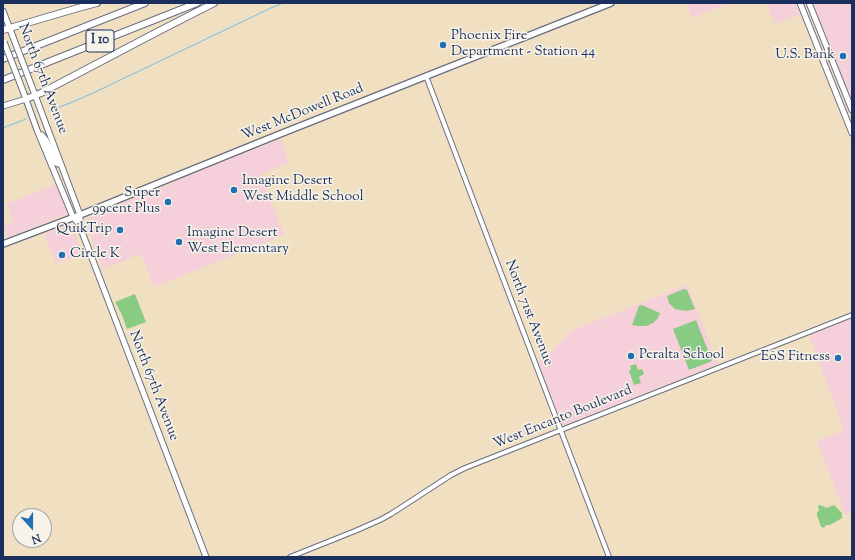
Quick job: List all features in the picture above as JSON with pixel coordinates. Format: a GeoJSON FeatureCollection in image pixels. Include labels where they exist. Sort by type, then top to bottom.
{"type":"FeatureCollection","features":[{"type":"Feature","properties":{"kind":"highway"},"geometry":{"type":"LineString","coordinates":[[3,30],[97,3]]}},
{"type":"Feature","properties":{"kind":"highway","name":"I 10"},"geometry":{"type":"LineString","coordinates":[[3,59],[145,3]]}},
{"type":"Feature","properties":{"kind":"highway","name":"I 10"},"geometry":{"type":"LineString","coordinates":[[3,80],[197,3]]}},
{"type":"Feature","properties":{"kind":"highway"},"geometry":{"type":"LineString","coordinates":[[23,100],[36,95],[214,3]]}},
{"type":"Feature","properties":{"kind":"main road","name":"West McDowell Road"},"geometry":{"type":"LineString","coordinates":[[3,244],[80,215],[611,3]]}},
{"type":"Feature","properties":{"kind":"main road"},"geometry":{"type":"LineString","coordinates":[[800,3],[852,133]]}},
{"type":"Feature","properties":{"kind":"main road"},"geometry":{"type":"LineString","coordinates":[[809,3],[852,110]]}},
{"type":"Feature","properties":{"kind":"main road","name":"North 67th Avenue"},"geometry":{"type":"LineString","coordinates":[[3,11],[36,95],[80,215],[79,224]]}},
{"type":"Feature","properties":{"kind":"main road","name":"North 67th Avenue"},"geometry":{"type":"LineString","coordinates":[[3,40],[23,91],[23,100],[38,130],[73,217],[79,224],[206,557]]}},
{"type":"Feature","properties":{"kind":"main road"},"geometry":{"type":"LineString","coordinates":[[3,106],[23,100]]}},
{"type":"Feature","properties":{"kind":"main road"},"geometry":{"type":"LineString","coordinates":[[38,130],[46,140],[56,162],[61,164]]}},
{"type":"Feature","properties":{"kind":"street","name":"North 71st Avenue"},"geometry":{"type":"LineString","coordinates":[[426,76],[609,557]]}},
{"type":"Feature","properties":{"kind":"street","name":"West Encanto Boulevard"},"geometry":{"type":"LineString","coordinates":[[290,557],[380,520],[451,475],[465,468],[852,315]]}},
{"type":"Feature","properties":{"kind":"shaded area"},"geometry":{"type":"Polygon","coordinates":[[[686,3],[730,3],[692,18],[686,3]]]}},
{"type":"Feature","properties":{"kind":"shaded area"},"geometry":{"type":"Polygon","coordinates":[[[766,3],[796,3],[800,14],[775,24],[766,3]]]}},
{"type":"Feature","properties":{"kind":"shaded area"},"geometry":{"type":"Polygon","coordinates":[[[811,3],[852,3],[852,103],[837,66],[833,50],[811,3]]]}},
{"type":"Feature","properties":{"kind":"shaded area"},"geometry":{"type":"Polygon","coordinates":[[[278,140],[281,141],[289,163],[261,174],[284,235],[154,287],[141,254],[103,269],[86,224],[87,219],[107,209],[170,185],[179,179],[278,140]]]}},
{"type":"Feature","properties":{"kind":"shaded area"},"geometry":{"type":"Polygon","coordinates":[[[57,184],[67,210],[67,214],[8,238],[3,226],[14,222],[6,204],[57,184]]]}},
{"type":"Feature","properties":{"kind":"shaded area"},"geometry":{"type":"Polygon","coordinates":[[[69,224],[74,227],[79,246],[84,253],[56,264],[44,234],[69,224]]]}},
{"type":"Feature","properties":{"kind":"shaded area","name":"Peralta School"},"geometry":{"type":"Polygon","coordinates":[[[687,285],[718,364],[564,425],[562,424],[539,360],[549,355],[567,335],[575,329],[687,285]]]}},
{"type":"Feature","properties":{"kind":"shaded area"},"geometry":{"type":"Polygon","coordinates":[[[852,318],[852,512],[845,515],[817,441],[844,430],[809,335],[852,318]]]}},
{"type":"Feature","properties":{"kind":"green space"},"geometry":{"type":"Polygon","coordinates":[[[684,289],[687,290],[695,309],[686,311],[675,309],[669,303],[667,296],[684,289]]]}},
{"type":"Feature","properties":{"kind":"green space"},"geometry":{"type":"Polygon","coordinates":[[[135,294],[146,322],[127,329],[115,302],[135,294]]]}},
{"type":"Feature","properties":{"kind":"green space"},"geometry":{"type":"Polygon","coordinates":[[[642,305],[660,313],[658,318],[653,323],[646,326],[632,325],[639,306],[642,305]]]}},
{"type":"Feature","properties":{"kind":"green space"},"geometry":{"type":"Polygon","coordinates":[[[696,320],[712,361],[689,370],[673,329],[696,320]]]}},
{"type":"Feature","properties":{"kind":"green space"},"geometry":{"type":"Polygon","coordinates":[[[636,364],[638,370],[642,369],[644,374],[639,377],[641,383],[634,385],[629,371],[631,369],[630,366],[636,364]]]}},
{"type":"Feature","properties":{"kind":"green space"},"geometry":{"type":"Polygon","coordinates":[[[818,505],[826,508],[834,505],[841,512],[842,518],[830,525],[826,525],[823,529],[817,515],[817,512],[819,511],[818,505]]]}},
{"type":"Feature","properties":{"kind":"waterway"},"geometry":{"type":"LineString","coordinates":[[49,111],[93,93],[283,3]]}},
{"type":"Feature","properties":{"kind":"waterway"},"geometry":{"type":"LineString","coordinates":[[3,128],[26,119]]}},
{"type":"Feature","properties":{"kind":"place","name":"Phoenix Fire Department - Station 44"},"geometry":{"type":"Point","coordinates":[443,45]}},
{"type":"Feature","properties":{"kind":"place","name":"U.S. Bank"},"geometry":{"type":"Point","coordinates":[843,56]}},
{"type":"Feature","properties":{"kind":"place","name":"Imagine Desert West Middle School"},"geometry":{"type":"Point","coordinates":[234,190]}},
{"type":"Feature","properties":{"kind":"place","name":"Super 99cent Plus"},"geometry":{"type":"Point","coordinates":[168,202]}},
{"type":"Feature","properties":{"kind":"place","name":"QuikTrip"},"geometry":{"type":"Point","coordinates":[120,230]}},
{"type":"Feature","properties":{"kind":"place","name":"Imagine Desert West Elementary"},"geometry":{"type":"Point","coordinates":[179,242]}},
{"type":"Feature","properties":{"kind":"place","name":"Circle K"},"geometry":{"type":"Point","coordinates":[62,255]}},
{"type":"Feature","properties":{"kind":"place","name":"Peralta School"},"geometry":{"type":"Point","coordinates":[631,356]}},
{"type":"Feature","properties":{"kind":"place","name":"EōS Fitness"},"geometry":{"type":"Point","coordinates":[838,358]}}]}
